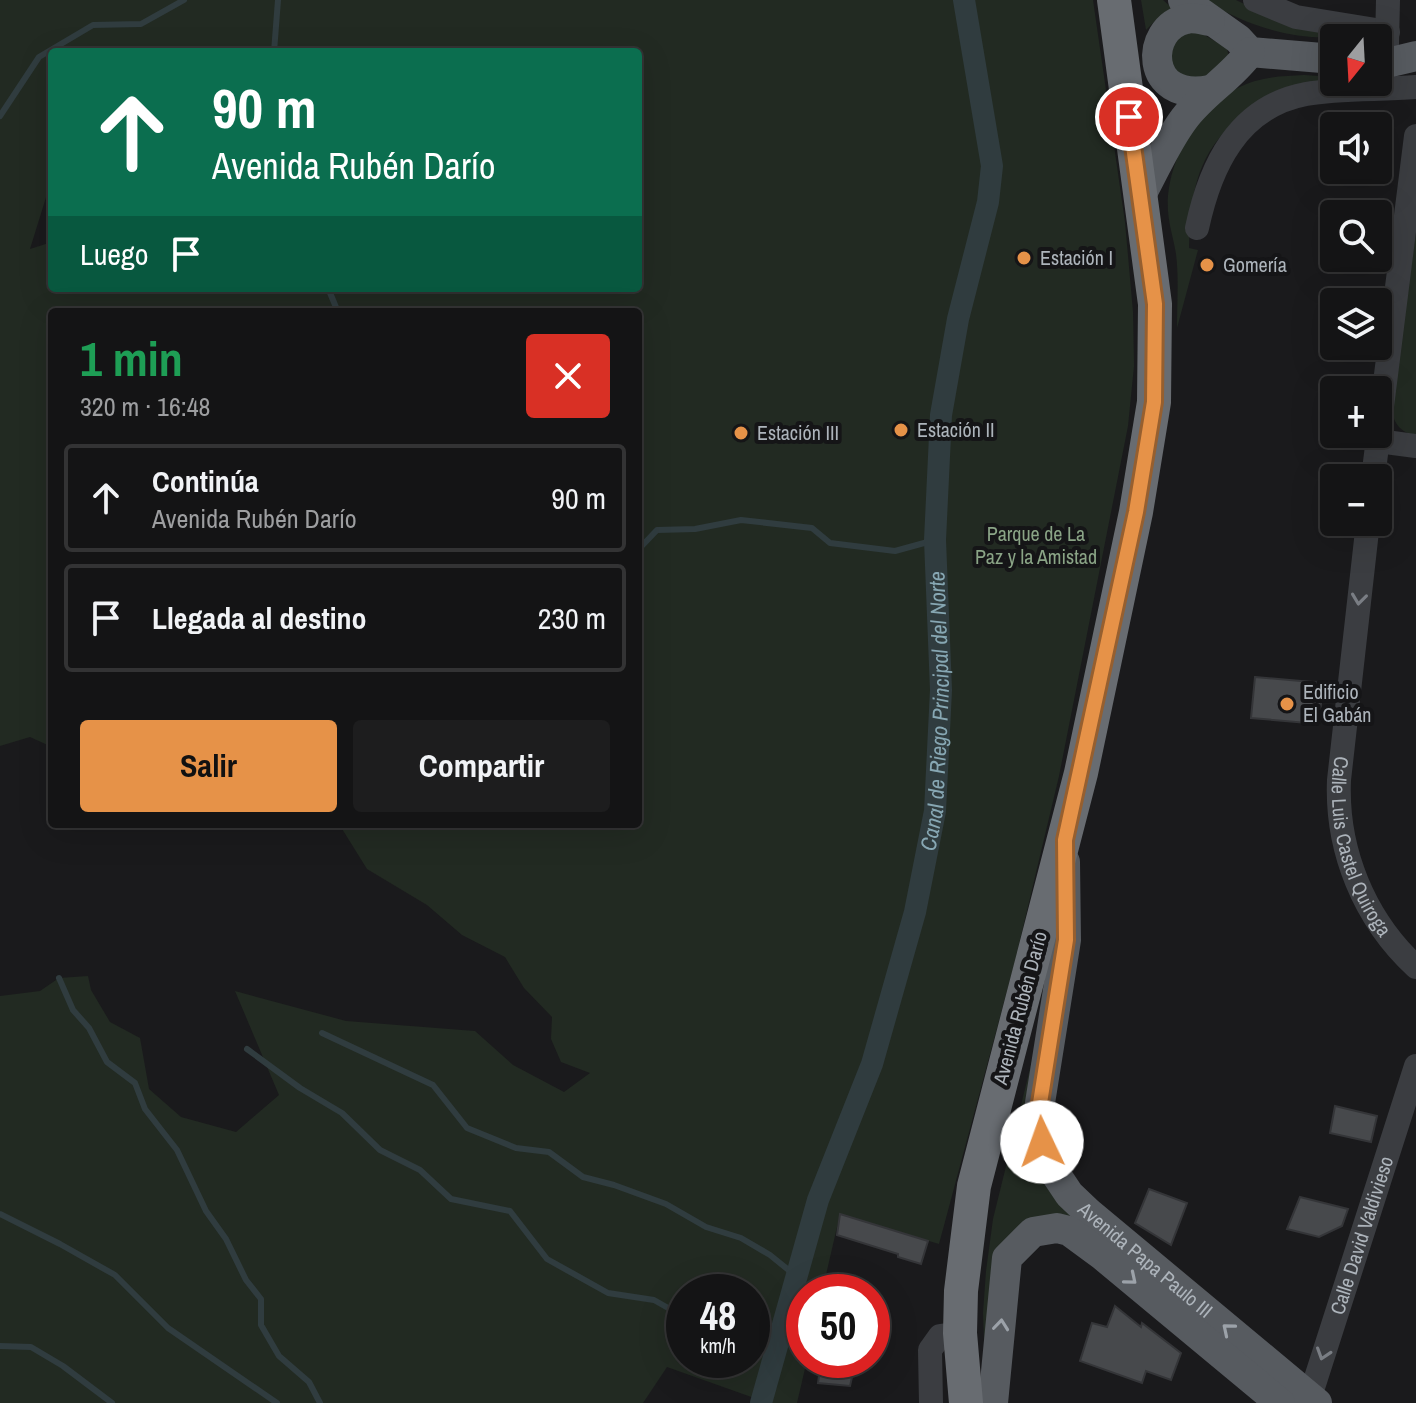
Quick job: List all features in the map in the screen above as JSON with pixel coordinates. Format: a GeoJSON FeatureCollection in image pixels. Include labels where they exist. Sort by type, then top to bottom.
{"type":"FeatureCollection","features":[{"type":"Feature","properties":{"kind":"highway","name":"Avenida Rubén Darío"},"geometry":{"type":"LineString","coordinates":[[966,1403],[960,1333],[964,1250],[974,1186],[1065,840],[1136,512],[1154,402],[1155,304],[1116,7]]}},
{"type":"Feature","properties":{"kind":"main road"},"geometry":{"type":"LineString","coordinates":[[1183,0],[1230,33],[1250,52],[1320,58]]}},
{"type":"Feature","properties":{"kind":"main road"},"geometry":{"type":"LineString","coordinates":[[1116,7],[1157,58],[1162,77],[1173,88],[1197,92],[1210,90]]}},
{"type":"Feature","properties":{"kind":"main road"},"geometry":{"type":"LineString","coordinates":[[1128,107],[1157,58],[1166,31],[1186,19],[1210,21]]}},
{"type":"Feature","properties":{"kind":"main road"},"geometry":{"type":"LineString","coordinates":[[1140,197],[1184,119],[1210,90],[1228,79],[1250,52]]}},
{"type":"Feature","properties":{"kind":"main road"},"geometry":{"type":"LineString","coordinates":[[1394,60],[1416,86]]}},
{"type":"Feature","properties":{"kind":"main road","name":"Avenida Papa Paulo III"},"geometry":{"type":"LineString","coordinates":[[1065,840],[1066,940],[1040,1103],[1042,1142],[1053,1170],[1069,1194],[1089,1213],[1304,1401]]}},
{"type":"Feature","properties":{"kind":"main road","name":"Avenida Papa Paulo III"},"geometry":{"type":"LineString","coordinates":[[993,1403],[1007,1258],[1033,1232],[1057,1228],[1069,1231],[1304,1401]]}},
{"type":"Feature","properties":{"kind":"street"},"geometry":{"type":"LineString","coordinates":[[1255,0],[1296,17],[1339,24]]}},
{"type":"Feature","properties":{"kind":"street"},"geometry":{"type":"LineString","coordinates":[[1388,0],[1388,24]]}},
{"type":"Feature","properties":{"kind":"street"},"geometry":{"type":"LineString","coordinates":[[1197,228],[1205,191],[1227,146],[1246,124],[1269,108],[1303,94],[1416,86]]}},
{"type":"Feature","properties":{"kind":"street"},"geometry":{"type":"LineString","coordinates":[[1386,376],[1416,136]]}},
{"type":"Feature","properties":{"kind":"street"},"geometry":{"type":"LineString","coordinates":[[1392,443],[1416,446]]}},
{"type":"Feature","properties":{"kind":"street","name":"Calle Luis Castel Quiroga"},"geometry":{"type":"LineString","coordinates":[[1366,536],[1338,813],[1348,856],[1373,915],[1397,949],[1416,967]]}},
{"type":"Feature","properties":{"kind":"street","name":"Calle David Valdivieso"},"geometry":{"type":"LineString","coordinates":[[1304,1401],[1416,1066]]}},
{"type":"Feature","properties":{"kind":"street"},"geometry":{"type":"LineString","coordinates":[[931,1403],[930,1350],[940,1336],[960,1333]]}},
{"type":"Feature","properties":{"kind":"green space","name":"Parque de La Paz y la Amistad"},"geometry":{"type":"Polygon","coordinates":[[[0,0],[1093,0],[1125,222],[1134,366],[1128,426],[1059,776],[1015,961],[939,1244],[840,1214],[826,1274],[786,1274],[786,1378],[803,1378],[797,1403],[768,1403],[698,1378],[770,1378],[770,1274],[666,1274],[666,1368],[643,1403],[0,1403],[0,996],[40,991],[59,978],[88,976],[91,990],[110,1022],[140,1038],[149,1089],[181,1117],[236,1132],[279,1095],[235,991],[346,1021],[475,1031],[513,1065],[564,1092],[590,1073],[561,1062],[551,1039],[552,1017],[524,988],[505,957],[462,935],[427,905],[367,869],[341,828],[642,828],[642,308],[48,308],[48,745],[30,737],[0,746],[0,0]]]}},
{"type":"Feature","properties":{"kind":"green space"},"geometry":{"type":"Polygon","coordinates":[[[1141,0],[1163,0],[1173,9],[1146,30],[1141,0]]]}},
{"type":"Feature","properties":{"kind":"green space"},"geometry":{"type":"Polygon","coordinates":[[[1207,0],[1236,0],[1273,18],[1320,27],[1320,37],[1278,32],[1222,10],[1207,0]]]}},
{"type":"Feature","properties":{"kind":"green space"},"geometry":{"type":"Polygon","coordinates":[[[1180,31],[1201,33],[1227,48],[1229,58],[1202,79],[1183,82],[1163,51],[1180,31]]]}},
{"type":"Feature","properties":{"kind":"green space"},"geometry":{"type":"Polygon","coordinates":[[[1280,76],[1320,76],[1320,86],[1278,96],[1248,109],[1210,151],[1202,166],[1194,196],[1189,248],[1198,250],[1177,328],[1177,263],[1168,211],[1173,170],[1191,132],[1219,100],[1255,81],[1280,76]]]}},
{"type":"Feature","properties":{"kind":"green space"},"geometry":{"type":"Polygon","coordinates":[[[1416,232],[1416,435],[1398,426],[1392,400],[1416,232]]]}},
{"type":"Feature","properties":{"kind":"green space"},"geometry":{"type":"Polygon","coordinates":[[[1055,967],[1033,1103],[1089,1237],[1028,1225],[986,1394],[983,1313],[993,1219],[1055,967]]]}},
{"type":"Feature","properties":{"kind":"building","name":"Edificio El Gabán"},"geometry":{"type":"Polygon","coordinates":[[[1255,677],[1323,683],[1319,724],[1251,718],[1255,677]]]}},
{"type":"Feature","properties":{"kind":"building"},"geometry":{"type":"Polygon","coordinates":[[[1335,1106],[1377,1116],[1371,1142],[1330,1133],[1335,1106]]]}},
{"type":"Feature","properties":{"kind":"building"},"geometry":{"type":"Polygon","coordinates":[[[1149,1189],[1187,1203],[1171,1245],[1135,1223],[1149,1189]]]}},
{"type":"Feature","properties":{"kind":"building"},"geometry":{"type":"Polygon","coordinates":[[[1300,1197],[1348,1209],[1342,1226],[1319,1237],[1287,1229],[1300,1197]]]}},
{"type":"Feature","properties":{"kind":"building"},"geometry":{"type":"Polygon","coordinates":[[[840,1214],[928,1241],[921,1264],[837,1235],[840,1214]]]}},
{"type":"Feature","properties":{"kind":"building"},"geometry":{"type":"Polygon","coordinates":[[[1115,1306],[1181,1353],[1171,1380],[1146,1371],[1142,1383],[1080,1361],[1092,1323],[1107,1327],[1115,1306]]]}},
{"type":"Feature","properties":{"kind":"building"},"geometry":{"type":"Polygon","coordinates":[[[819,1378],[852,1378],[850,1386],[818,1383],[819,1378]]]}},
{"type":"Feature","properties":{"kind":"waterway"},"geometry":{"type":"LineString","coordinates":[[54,48],[93,25],[141,24],[184,0]]}},
{"type":"Feature","properties":{"kind":"waterway"},"geometry":{"type":"LineString","coordinates":[[274,48],[278,0]]}},
{"type":"Feature","properties":{"kind":"waterway","name":"Canal de Riego Principal del Norte"},"geometry":{"type":"LineString","coordinates":[[761,1403],[818,1200],[872,1064],[915,912],[935,811],[941,690],[935,540],[941,415],[958,319],[988,202],[992,166],[964,0]]}},
{"type":"Feature","properties":{"kind":"waterway"},"geometry":{"type":"LineString","coordinates":[[0,116],[39,57],[48,52]]}},
{"type":"Feature","properties":{"kind":"waterway"},"geometry":{"type":"LineString","coordinates":[[330,292],[336,308]]}},
{"type":"Feature","properties":{"kind":"waterway"},"geometry":{"type":"LineString","coordinates":[[642,546],[657,530],[695,529],[741,520],[812,528],[830,543],[895,551],[935,540]]}},
{"type":"Feature","properties":{"kind":"waterway"},"geometry":{"type":"LineString","coordinates":[[59,978],[73,1010],[89,1028],[107,1062],[135,1083],[145,1109],[177,1150],[206,1211],[226,1239],[246,1280],[261,1299],[261,1325],[279,1356],[309,1382],[320,1403]]}},
{"type":"Feature","properties":{"kind":"waterway"},"geometry":{"type":"LineString","coordinates":[[322,1033],[433,1085],[467,1128],[516,1148],[549,1152],[583,1177],[666,1204],[706,1227],[741,1238],[794,1274]]}},
{"type":"Feature","properties":{"kind":"waterway"},"geometry":{"type":"LineString","coordinates":[[247,1049],[300,1088],[342,1113],[380,1150],[420,1170],[451,1199],[510,1211],[547,1259],[608,1293],[654,1300],[666,1307]]}},
{"type":"Feature","properties":{"kind":"waterway"},"geometry":{"type":"LineString","coordinates":[[0,1214],[115,1275],[168,1328],[277,1403]]}},
{"type":"Feature","properties":{"kind":"waterway"},"geometry":{"type":"LineString","coordinates":[[0,1346],[31,1347],[63,1366],[112,1403]]}},
{"type":"Feature","properties":{"kind":"waterway"},"geometry":{"type":"LineString","coordinates":[[770,1353],[774,1354]]}},
{"type":"Feature","properties":{"kind":"place","name":"Estación I"},"geometry":{"type":"Point","coordinates":[1024,258]}},
{"type":"Feature","properties":{"kind":"place","name":"Gomería"},"geometry":{"type":"Point","coordinates":[1207,265]}},
{"type":"Feature","properties":{"kind":"place","name":"Estación II"},"geometry":{"type":"Point","coordinates":[901,430]}},
{"type":"Feature","properties":{"kind":"place","name":"Estación III"},"geometry":{"type":"Point","coordinates":[741,433]}},
{"type":"Feature","properties":{"kind":"place","name":"Edificio El Gabán"},"geometry":{"type":"Point","coordinates":[1287,704]}},
{"type":"Feature","properties":{"kind":"route"},"geometry":{"type":"LineString","coordinates":[[1042,1142],[1040,1103],[1066,940],[1065,840],[1136,512],[1154,402],[1155,304],[1129,117]]}}]}
